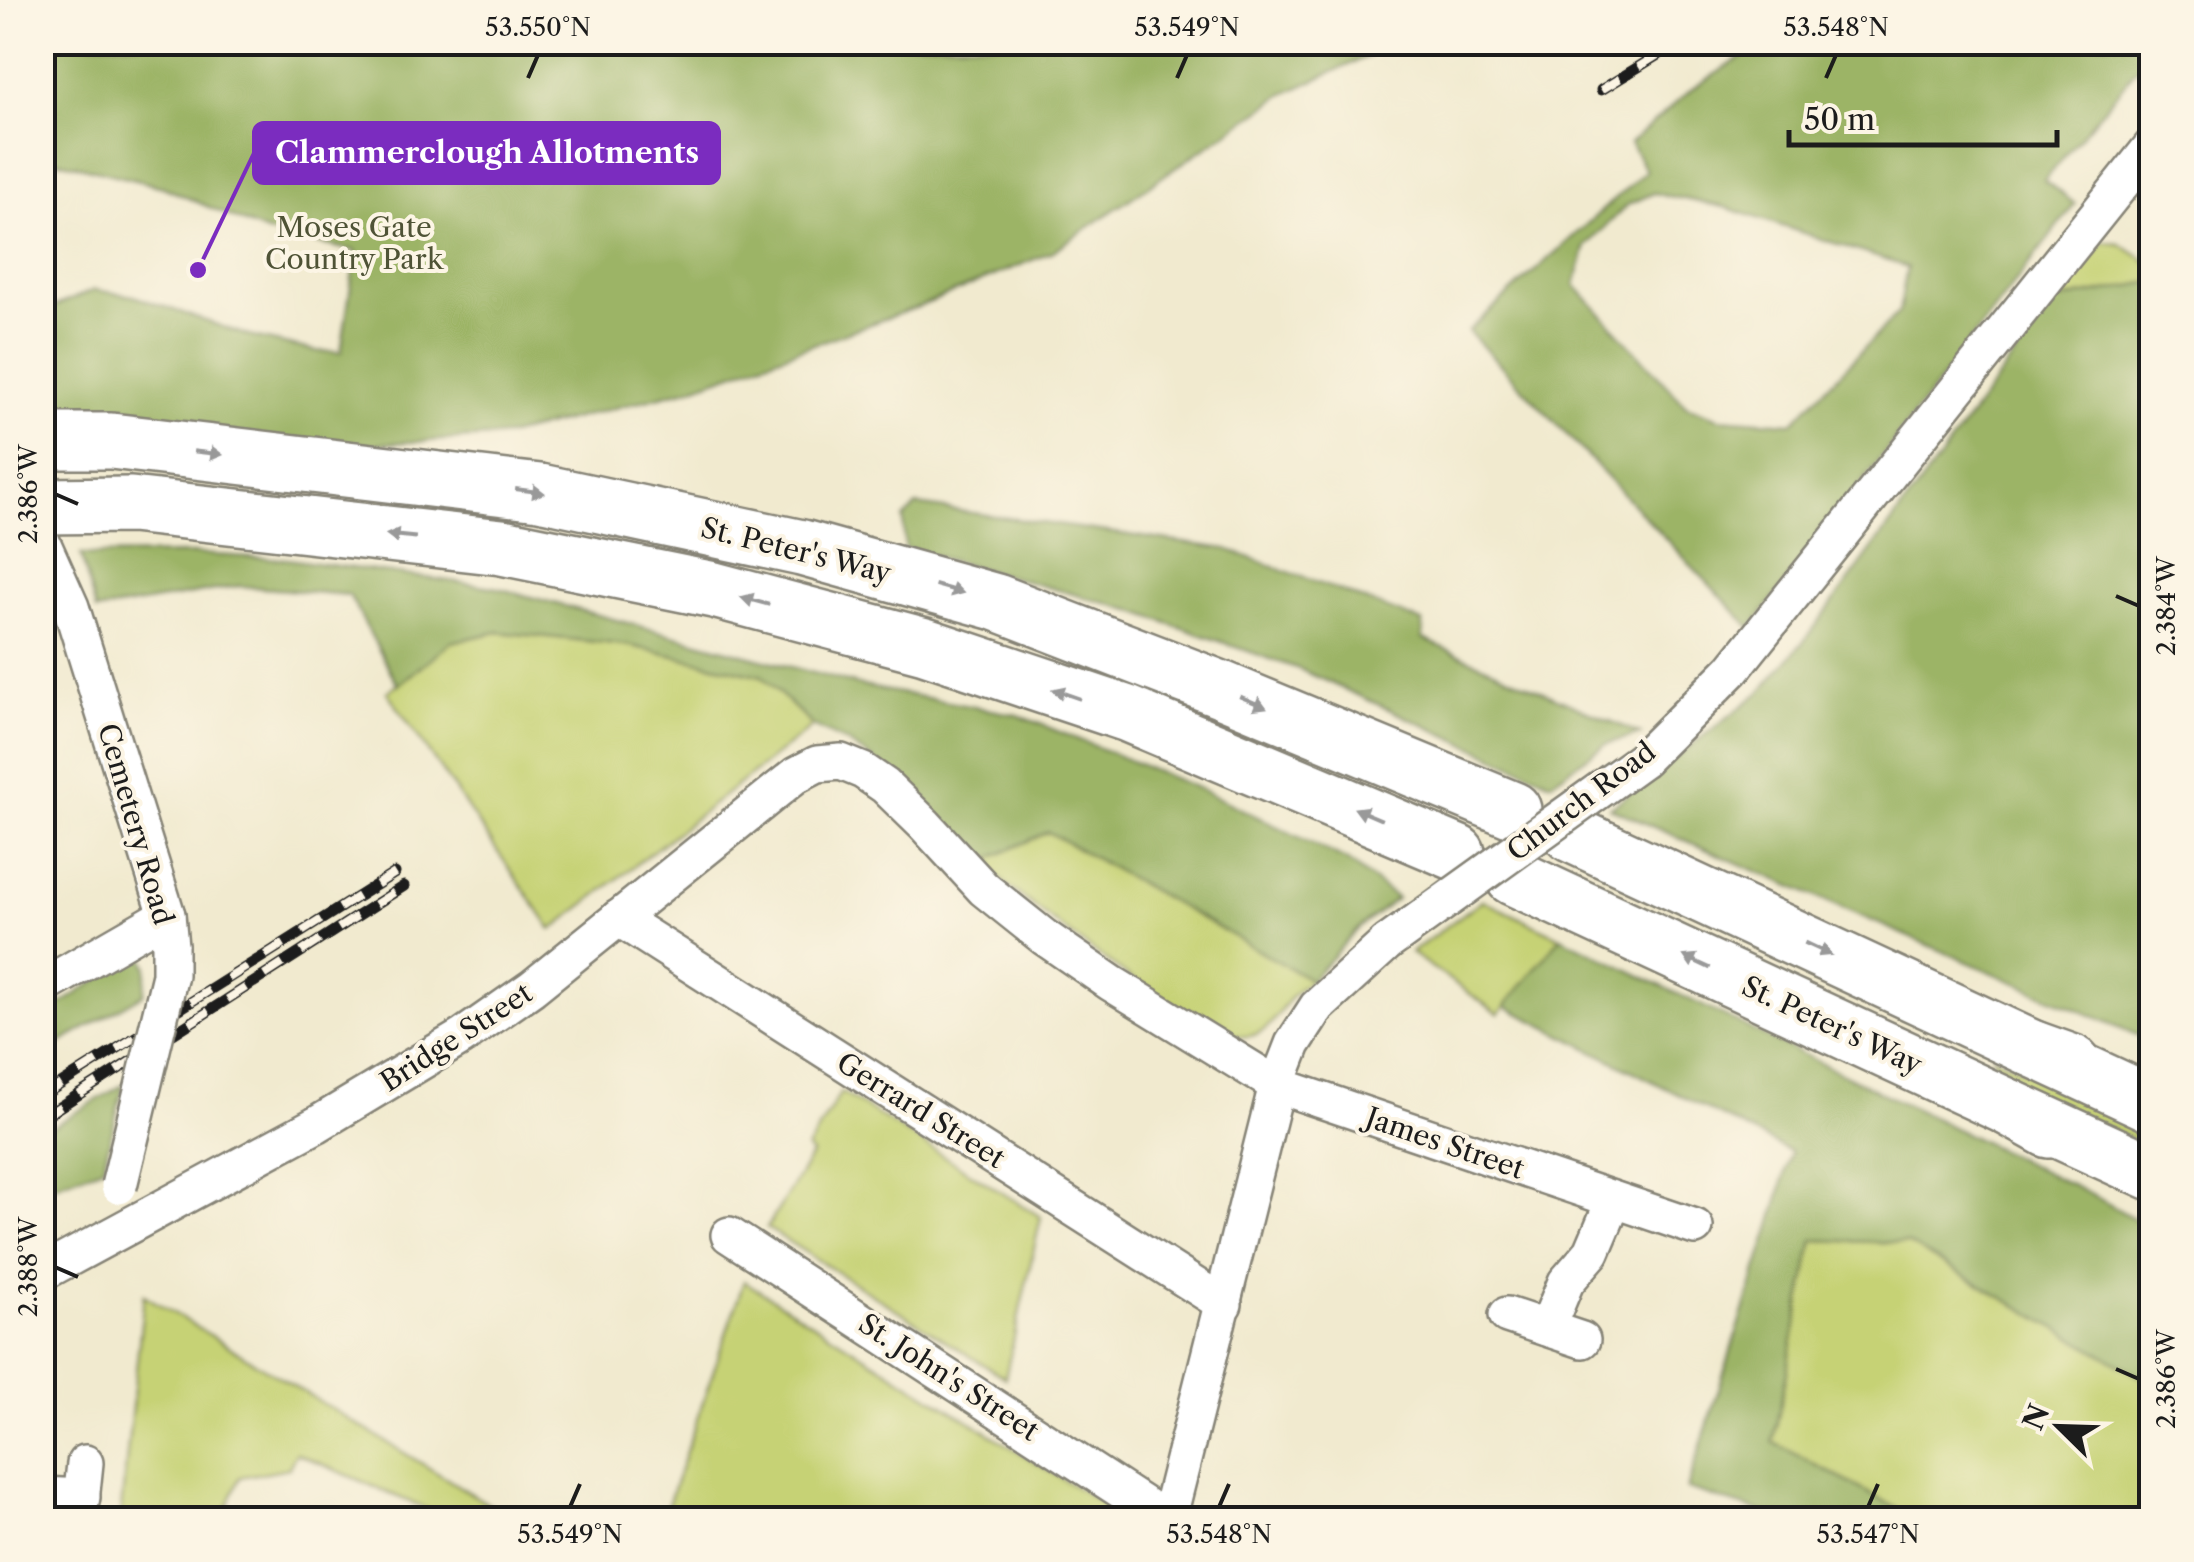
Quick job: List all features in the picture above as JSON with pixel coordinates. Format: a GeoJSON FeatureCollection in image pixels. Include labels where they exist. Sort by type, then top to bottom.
{"type":"FeatureCollection","features":[{"type":"Feature","properties":{"kind":"highway","name":"St. Peter's Way"},"geometry":{"type":"LineString","coordinates":[[42,441],[111,441],[540,492],[802,548],[996,602],[1221,689],[1513,810]]}},
{"type":"Feature","properties":{"kind":"highway"},"geometry":{"type":"LineString","coordinates":[[42,506],[132,505],[502,547],[733,596],[925,646],[1128,714],[1458,852]]}},
{"type":"Feature","properties":{"kind":"highway"},"geometry":{"type":"LineString","coordinates":[[1571,834],[2152,1104]]}},
{"type":"Feature","properties":{"kind":"highway","name":"St. Peter's Way"},"geometry":{"type":"LineString","coordinates":[[1514,877],[2152,1173]]}},
{"type":"Feature","properties":{"kind":"highway"},"geometry":{"type":"LineString","coordinates":[[2031,1048],[2152,1090]]}},
{"type":"Feature","properties":{"kind":"highway"},"geometry":{"type":"LineString","coordinates":[[2008,1106],[2152,1187]]}},
{"type":"Feature","properties":{"kind":"street","name":"Church Road"},"geometry":{"type":"LineString","coordinates":[[1168,1520],[1277,1086],[1293,1044],[1317,1008],[1386,943],[1642,759],[1732,669],[2152,146]]}},
{"type":"Feature","properties":{"kind":"street","name":"Cemetery Road"},"geometry":{"type":"LineString","coordinates":[[42,542],[57,613],[169,930],[170,975],[115,1200],[117,1231]]}},
{"type":"Feature","properties":{"kind":"street","name":"Bridge Street"},"geometry":{"type":"LineString","coordinates":[[42,1273],[326,1120],[462,1037],[532,988],[796,776],[817,764],[841,762]]}},
{"type":"Feature","properties":{"kind":"street","name":"James Street"},"geometry":{"type":"LineString","coordinates":[[841,762],[886,786],[926,825],[965,872],[1044,937],[1277,1086],[1695,1227]]}},
{"type":"Feature","properties":{"kind":"street","name":"Gerrard Street"},"geometry":{"type":"LineString","coordinates":[[618,918],[1224,1304]]}},
{"type":"Feature","properties":{"kind":"street"},"geometry":{"type":"LineString","coordinates":[[42,987],[169,930]]}},
{"type":"Feature","properties":{"kind":"street"},"geometry":{"type":"LineString","coordinates":[[1547,1328],[1566,1282],[1592,1252],[1614,1200]]}},
{"type":"Feature","properties":{"kind":"street","name":"St. John's Street"},"geometry":{"type":"LineString","coordinates":[[729,1236],[1168,1520]]}},
{"type":"Feature","properties":{"kind":"street"},"geometry":{"type":"LineString","coordinates":[[1506,1315],[1582,1340]]}},
{"type":"Feature","properties":{"kind":"street"},"geometry":{"type":"LineString","coordinates":[[42,1494],[82,1493]]}},
{"type":"Feature","properties":{"kind":"green space","name":"Moses Gate Country Park"},"geometry":{"type":"Polygon","coordinates":[[[43,43],[1397,43],[1284,94],[1052,252],[918,307],[688,389],[507,436],[331,447],[43,423],[43,311],[94,290],[134,296],[249,336],[316,351],[341,352],[356,251],[268,233],[163,187],[43,157],[43,43]]]}},
{"type":"Feature","properties":{"kind":"green space"},"geometry":{"type":"Polygon","coordinates":[[[1764,43],[2151,43],[2151,52],[2044,180],[2075,204],[1751,628],[1468,331],[1646,171],[1630,143],[1692,89],[1764,43]],[[1654,193],[1627,205],[1586,246],[1575,285],[1686,406],[1719,418],[1792,423],[1899,312],[1907,267],[1724,207],[1654,193]]]}},
{"type":"Feature","properties":{"kind":"green space"},"geometry":{"type":"Polygon","coordinates":[[[2103,242],[2120,244],[2151,264],[2151,282],[2055,301],[2103,242]]]}},
{"type":"Feature","properties":{"kind":"green space"},"geometry":{"type":"Polygon","coordinates":[[[2152,282],[2151,1041],[1610,808],[1759,693],[1809,635],[2055,301],[2152,282]]]}},
{"type":"Feature","properties":{"kind":"green space"},"geometry":{"type":"Polygon","coordinates":[[[917,505],[1227,549],[1423,622],[1423,639],[1640,734],[1606,744],[1551,782],[1299,669],[1131,610],[905,548],[903,518],[917,505]]]}},
{"type":"Feature","properties":{"kind":"green space"},"geometry":{"type":"Polygon","coordinates":[[[195,554],[287,559],[494,587],[862,686],[1018,715],[1202,790],[1346,860],[1397,898],[1359,928],[1311,980],[1048,832],[980,863],[887,769],[850,744],[813,726],[762,676],[627,645],[498,632],[451,642],[398,685],[349,595],[238,586],[96,611],[81,555],[195,554]]]}},
{"type":"Feature","properties":{"kind":"green space"},"geometry":{"type":"Polygon","coordinates":[[[498,632],[627,645],[762,676],[813,726],[552,930],[387,692],[451,642],[498,632]]]}},
{"type":"Feature","properties":{"kind":"green space"},"geometry":{"type":"Polygon","coordinates":[[[1048,832],[1311,980],[1295,993],[1270,1025],[1250,1036],[1227,1033],[1194,1018],[1113,966],[980,863],[1048,832]]]}},
{"type":"Feature","properties":{"kind":"green space"},"geometry":{"type":"Polygon","coordinates":[[[1482,900],[1561,937],[1499,1014],[1411,953],[1482,900]]]}},
{"type":"Feature","properties":{"kind":"green space"},"geometry":{"type":"Polygon","coordinates":[[[1561,937],[2096,1197],[2151,1228],[2151,1382],[1907,1243],[1813,1240],[1773,1442],[1917,1519],[1774,1519],[1775,1516],[1687,1489],[1791,1152],[1505,1006],[1561,937]]]}},
{"type":"Feature","properties":{"kind":"green space"},"geometry":{"type":"Polygon","coordinates":[[[137,954],[144,958],[147,967],[144,994],[43,1053],[43,1016],[137,954]]]}},
{"type":"Feature","properties":{"kind":"green space"},"geometry":{"type":"Polygon","coordinates":[[[1993,1056],[2151,1129],[2151,1148],[1995,1075],[1993,1056]]]}},
{"type":"Feature","properties":{"kind":"green space"},"geometry":{"type":"Polygon","coordinates":[[[124,1084],[103,1167],[43,1189],[43,1132],[124,1084]]]}},
{"type":"Feature","properties":{"kind":"green space"},"geometry":{"type":"Polygon","coordinates":[[[841,1092],[1041,1217],[1005,1378],[767,1228],[812,1154],[807,1149],[841,1092]]]}},
{"type":"Feature","properties":{"kind":"green space"},"geometry":{"type":"Polygon","coordinates":[[[1813,1240],[1907,1243],[2151,1382],[2151,1519],[1917,1519],[1773,1442],[1813,1240]]]}},
{"type":"Feature","properties":{"kind":"green space"},"geometry":{"type":"Polygon","coordinates":[[[744,1281],[1127,1519],[663,1519],[744,1281]]]}},
{"type":"Feature","properties":{"kind":"green space"},"geometry":{"type":"Polygon","coordinates":[[[144,1295],[513,1519],[449,1519],[296,1453],[289,1468],[240,1477],[222,1519],[120,1519],[144,1295]]]}},
{"type":"Feature","properties":{"kind":"railway"},"geometry":{"type":"LineString","coordinates":[[1601,90],[1679,42]]}},
{"type":"Feature","properties":{"kind":"railway"},"geometry":{"type":"LineString","coordinates":[[42,1096],[395,873]]}},
{"type":"Feature","properties":{"kind":"railway"},"geometry":{"type":"LineString","coordinates":[[42,1118],[404,886]]}},
{"type":"Feature","properties":{"kind":"place","name":"Clammerclough Allotments"},"geometry":{"type":"Point","coordinates":[198,270]}}]}
